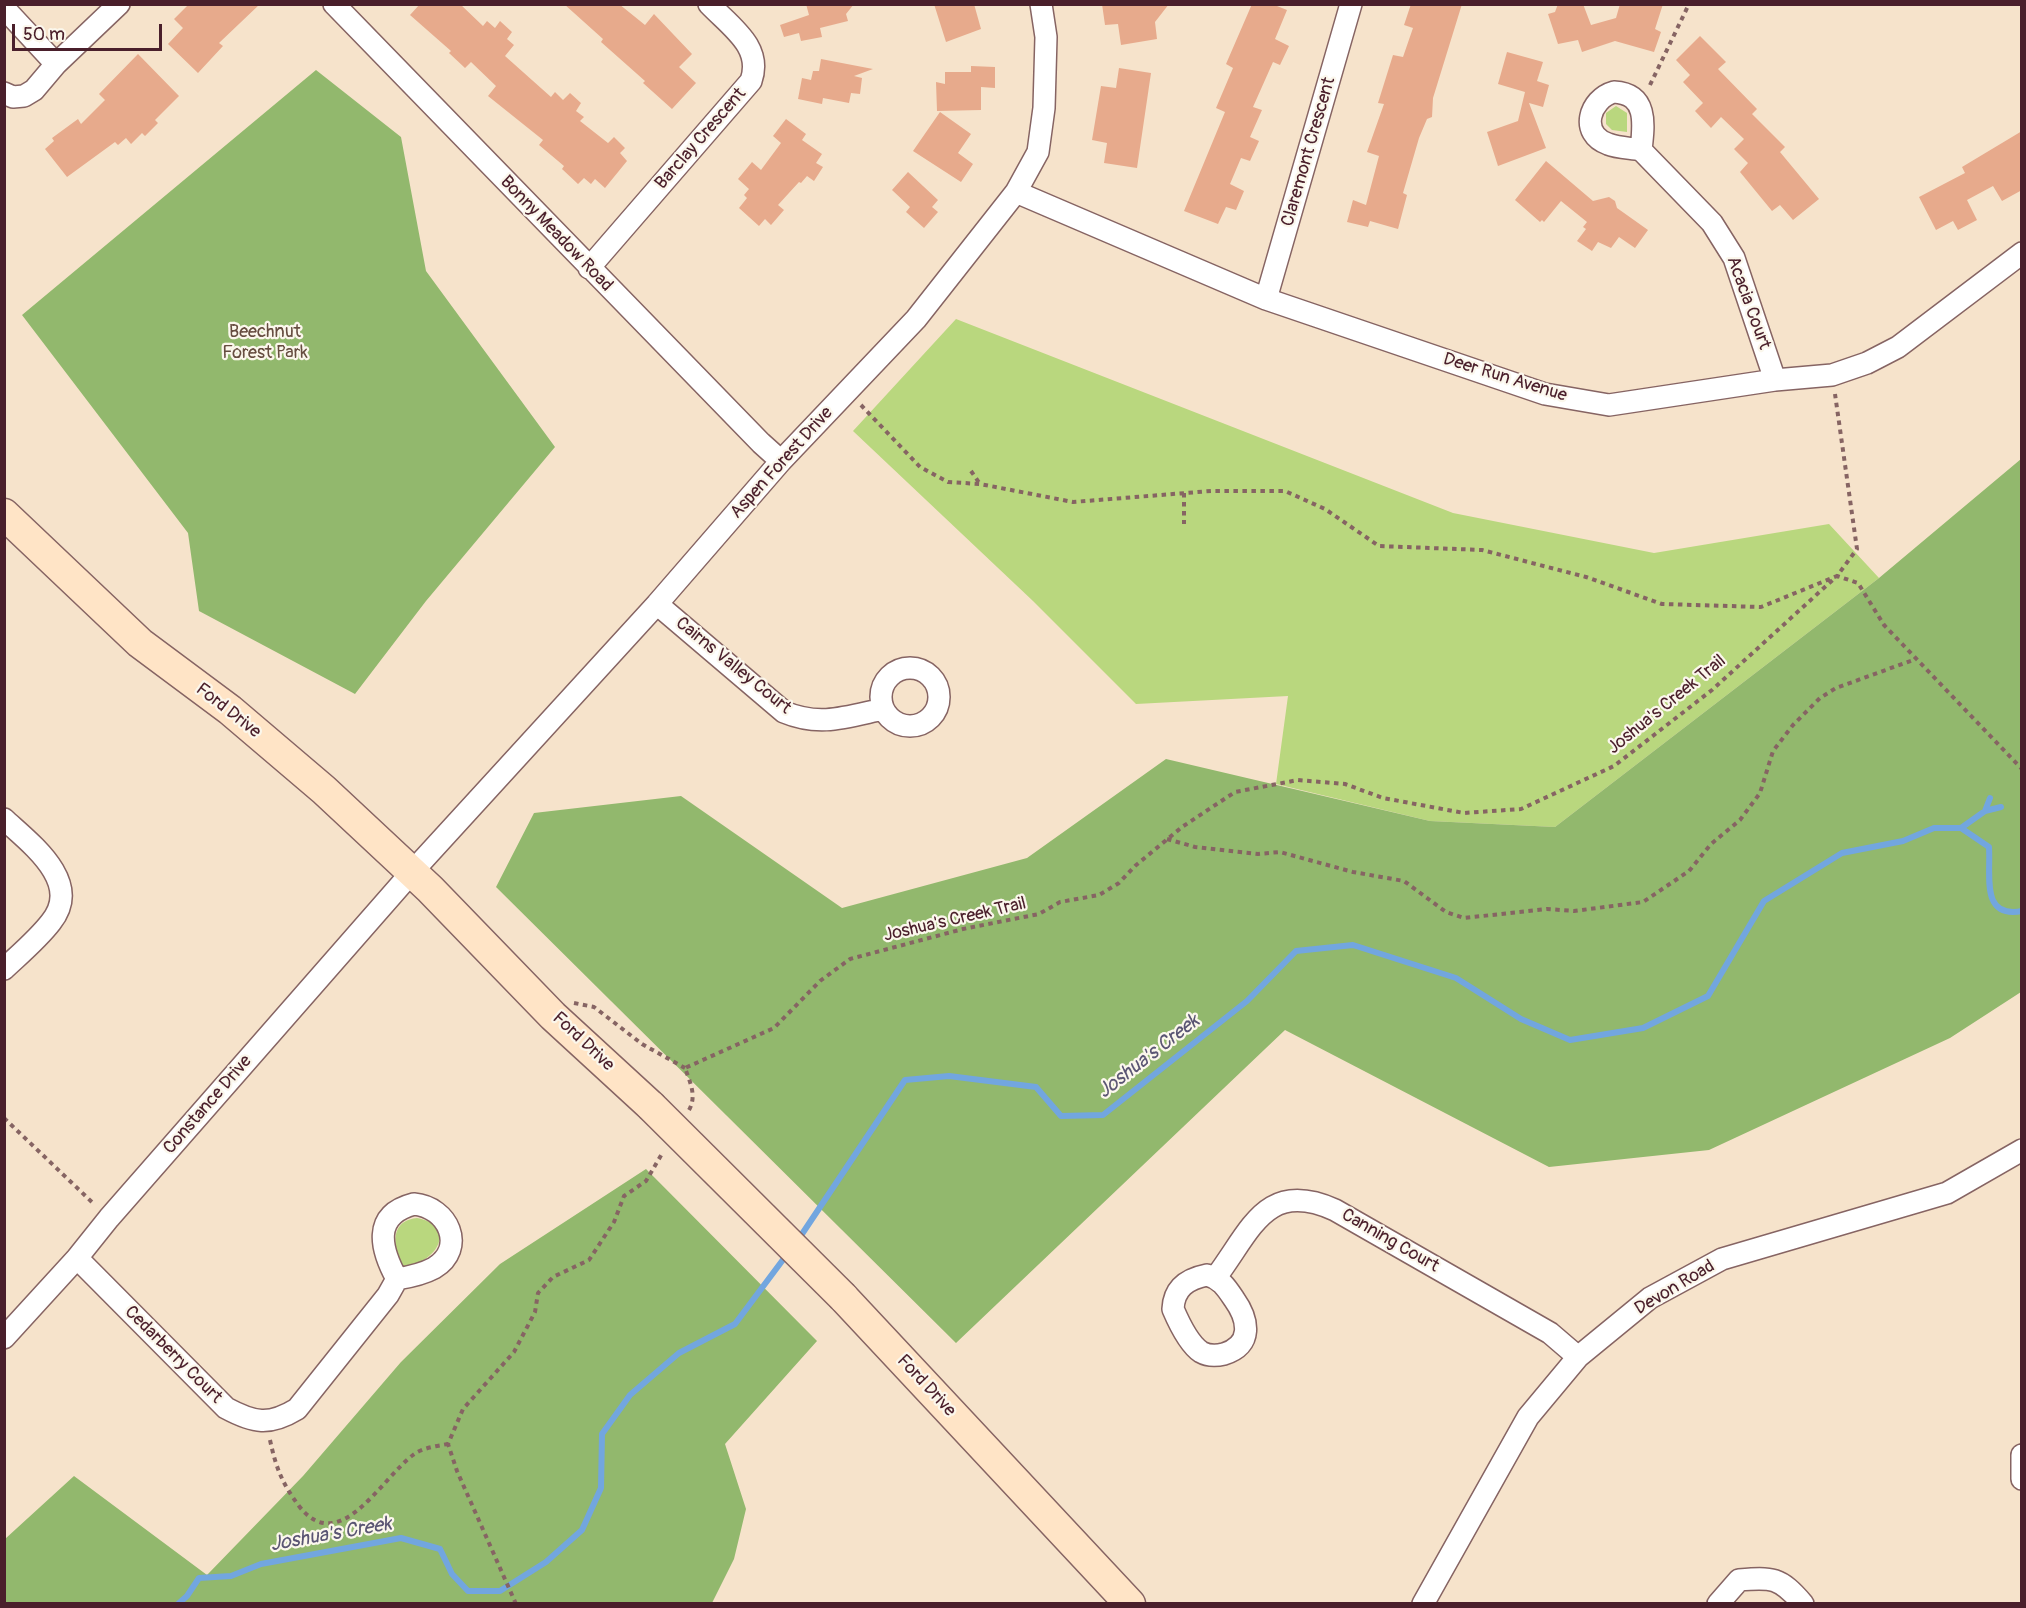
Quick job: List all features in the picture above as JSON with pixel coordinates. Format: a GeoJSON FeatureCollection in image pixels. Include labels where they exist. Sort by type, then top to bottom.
{"type":"FeatureCollection","features":[{"type":"Feature","properties":{"kind":"main road","name":"Ford Drive"},"geometry":{"type":"LineString","coordinates":[[4,514],[140,643],[230,710],[324,790],[412,872],[553,1016],[651,1106],[843,1297],[1130,1604]]}},
{"type":"Feature","properties":{"kind":"street"},"geometry":{"type":"LineString","coordinates":[[4,93],[13,97],[24,96],[34,90],[56,64],[119,4]]}},
{"type":"Feature","properties":{"kind":"street","name":"Bonny Meadow Road"},"geometry":{"type":"LineString","coordinates":[[334,4],[589,268],[781,461]]}},
{"type":"Feature","properties":{"kind":"street","name":"Barclay Crescent"},"geometry":{"type":"LineString","coordinates":[[589,268],[752,81],[755,70],[750,47],[709,4]]}},
{"type":"Feature","properties":{"kind":"street","name":"Aspen Forest Drive"},"geometry":{"type":"LineString","coordinates":[[412,872],[657,604],[781,461],[916,319],[1016,192],[1038,152],[1044,108],[1046,37],[1041,4]]}},
{"type":"Feature","properties":{"kind":"street","name":"Claremont Crescent"},"geometry":{"type":"LineString","coordinates":[[1266,299],[1351,4]]}},
{"type":"Feature","properties":{"kind":"street"},"geometry":{"type":"LineString","coordinates":[[4,8],[56,64]]}},
{"type":"Feature","properties":{"kind":"street","name":"Acacia Court"},"geometry":{"type":"LineString","coordinates":[[1641,150],[1712,223],[1734,258],[1775,380]]}},
{"type":"Feature","properties":{"kind":"street","name":"Deer Run Avenue"},"geometry":{"type":"LineString","coordinates":[[1016,192],[1266,299],[1545,394],[1609,405],[1775,380],[1832,375],[1867,363],[1898,347],[2022,253]]}},
{"type":"Feature","properties":{"kind":"street","name":"Cairns Valley Court"},"geometry":{"type":"LineString","coordinates":[[657,604],[784,712],[803,720],[825,721],[883,709]]}},
{"type":"Feature","properties":{"kind":"street"},"geometry":{"type":"LineString","coordinates":[[4,819],[46,857],[61,889],[59,907],[52,921],[4,969]]}},
{"type":"Feature","properties":{"kind":"street","name":"Constance Drive"},"geometry":{"type":"LineString","coordinates":[[4,1338],[77,1258],[109,1218],[412,872]]}},
{"type":"Feature","properties":{"kind":"street","name":"Devon Road"},"geometry":{"type":"LineString","coordinates":[[1424,1604],[1528,1417],[1578,1357],[1650,1298],[1722,1260],[1947,1193],[2022,1150]]}},
{"type":"Feature","properties":{"kind":"street","name":"Canning Court"},"geometry":{"type":"LineString","coordinates":[[1216,1277],[1265,1210],[1281,1201],[1312,1200],[1335,1210],[1550,1333],[1578,1357]]}},
{"type":"Feature","properties":{"kind":"street","name":"Cedarberry Court"},"geometry":{"type":"LineString","coordinates":[[77,1258],[226,1408],[244,1418],[265,1422]]}},
{"type":"Feature","properties":{"kind":"street"},"geometry":{"type":"LineString","coordinates":[[265,1422],[281,1419],[297,1409],[388,1295],[397,1280]]}},
{"type":"Feature","properties":{"kind":"street"},"geometry":{"type":"LineString","coordinates":[[2022,1455],[2022,1479]]}},
{"type":"Feature","properties":{"kind":"street"},"geometry":{"type":"LineString","coordinates":[[1718,1604],[1739,1580],[1769,1578],[1790,1589],[1803,1604]]}},
{"type":"Feature","properties":{"kind":"path"},"geometry":{"type":"LineString","coordinates":[[1650,85],[1689,4]]}},
{"type":"Feature","properties":{"kind":"path","name":"Joshua's Creek Trail"},"geometry":{"type":"LineString","coordinates":[[685,1068],[774,1028],[820,981],[850,959],[963,929],[1039,914],[1060,902],[1100,895],[1119,884],[1167,839],[1235,792],[1298,780],[1345,784],[1383,798],[1464,813],[1521,809],[1614,766],[1712,690],[1837,576],[1857,549],[1832,375]]}},
{"type":"Feature","properties":{"kind":"path"},"geometry":{"type":"LineString","coordinates":[[848,391],[920,467],[948,482],[980,484],[1072,502],[1184,493],[1285,491],[1325,509],[1379,546],[1482,550],[1586,577],[1662,604],[1761,607],[1837,576],[1858,583],[1884,624],[2022,769]]}},
{"type":"Feature","properties":{"kind":"path"},"geometry":{"type":"LineString","coordinates":[[971,471],[980,484]]}},
{"type":"Feature","properties":{"kind":"path"},"geometry":{"type":"LineString","coordinates":[[1184,493],[1184,524]]}},
{"type":"Feature","properties":{"kind":"path"},"geometry":{"type":"LineString","coordinates":[[1167,839],[1195,847],[1258,854],[1280,852],[1353,872],[1404,881],[1446,912],[1464,918],[1547,909],[1574,911],[1643,902],[1689,871],[1711,844],[1740,820],[1760,793],[1773,751],[1793,725],[1820,698],[1836,688],[1916,659]]}},
{"type":"Feature","properties":{"kind":"path"},"geometry":{"type":"LineString","coordinates":[[553,1016],[575,1002],[594,1006],[642,1044],[685,1068],[693,1089],[693,1104],[687,1113]]}},
{"type":"Feature","properties":{"kind":"path"},"geometry":{"type":"LineString","coordinates":[[4,1118],[109,1218]]}},
{"type":"Feature","properties":{"kind":"path"},"geometry":{"type":"LineString","coordinates":[[516,1604],[499,1570],[448,1444],[463,1409],[514,1352],[535,1312],[538,1293],[553,1277],[589,1260],[614,1222],[624,1196],[646,1181],[669,1142]]}},
{"type":"Feature","properties":{"kind":"path"},"geometry":{"type":"LineString","coordinates":[[265,1422],[282,1484],[306,1515],[318,1523],[332,1526],[342,1521],[386,1483],[413,1455],[448,1444]]}},
{"type":"Feature","properties":{"kind":"green space","name":"Beechnut Forest Park"},"geometry":{"type":"Polygon","coordinates":[[[316,70],[401,137],[426,271],[555,447],[426,601],[355,694],[199,611],[188,533],[22,315],[316,70]]]}},
{"type":"Feature","properties":{"kind":"green space"},"geometry":{"type":"Polygon","coordinates":[[[1616,106],[1627,113],[1627,132],[1612,130],[1606,124],[1606,113],[1616,106]]]}},
{"type":"Feature","properties":{"kind":"green space"},"geometry":{"type":"Polygon","coordinates":[[[956,319],[1453,513],[1654,553],[1829,524],[1879,578],[1555,827],[1430,821],[1276,784],[1288,696],[1136,704],[1033,601],[853,431],[956,319]]]}},
{"type":"Feature","properties":{"kind":"green space"},"geometry":{"type":"Polygon","coordinates":[[[2021,459],[2021,992],[1950,1038],[1709,1150],[1549,1167],[1285,1030],[956,1343],[496,887],[534,813],[681,796],[842,908],[1027,858],[1166,759],[1430,821],[1555,827],[1879,578],[2021,459]]]}},
{"type":"Feature","properties":{"kind":"green space"},"geometry":{"type":"Polygon","coordinates":[[[646,1169],[817,1341],[725,1444],[746,1509],[734,1559],[712,1603],[5,1603],[5,1539],[74,1476],[207,1575],[303,1476],[401,1362],[500,1264],[646,1169]]]}},
{"type":"Feature","properties":{"kind":"green space"},"geometry":{"type":"Polygon","coordinates":[[[417,1218],[437,1228],[440,1235],[439,1243],[426,1258],[404,1267],[396,1247],[397,1230],[404,1222],[417,1218]]]}},
{"type":"Feature","properties":{"kind":"building"},"geometry":{"type":"Polygon","coordinates":[[[189,4],[260,4],[219,43],[223,46],[198,73],[168,44],[183,28],[174,19],[189,4]]]}},
{"type":"Feature","properties":{"kind":"building"},"geometry":{"type":"Polygon","coordinates":[[[420,4],[460,4],[483,26],[487,21],[495,28],[500,21],[512,32],[507,39],[514,45],[505,56],[551,97],[555,92],[563,100],[570,93],[581,103],[576,111],[584,117],[580,121],[608,143],[614,137],[625,148],[620,153],[627,161],[605,188],[595,179],[591,184],[584,178],[578,184],[562,169],[564,166],[539,145],[543,140],[488,96],[496,86],[471,62],[465,68],[449,53],[451,51],[410,15],[420,4]]]}},
{"type":"Feature","properties":{"kind":"building"},"geometry":{"type":"Polygon","coordinates":[[[564,4],[619,4],[645,25],[654,14],[692,54],[679,67],[696,83],[672,109],[643,83],[645,81],[601,42],[603,39],[564,4]]]}},
{"type":"Feature","properties":{"kind":"building"},"geometry":{"type":"Polygon","coordinates":[[[806,4],[854,4],[846,14],[848,21],[820,28],[822,37],[801,41],[799,33],[784,37],[780,25],[809,15],[806,4]]]}},
{"type":"Feature","properties":{"kind":"building"},"geometry":{"type":"Polygon","coordinates":[[[934,4],[974,4],[981,29],[946,42],[934,4]]]}},
{"type":"Feature","properties":{"kind":"building"},"geometry":{"type":"Polygon","coordinates":[[[1102,4],[1169,4],[1155,22],[1157,39],[1121,45],[1118,24],[1105,25],[1102,4]]]}},
{"type":"Feature","properties":{"kind":"building"},"geometry":{"type":"Polygon","coordinates":[[[1252,4],[1272,4],[1287,10],[1275,39],[1289,46],[1280,65],[1273,62],[1253,107],[1262,110],[1250,137],[1259,141],[1250,161],[1241,158],[1230,184],[1244,191],[1236,210],[1226,207],[1218,224],[1184,211],[1225,112],[1216,108],[1233,68],[1226,64],[1252,4]]]}},
{"type":"Feature","properties":{"kind":"building"},"geometry":{"type":"Polygon","coordinates":[[[1411,4],[1462,4],[1433,98],[1432,117],[1427,119],[1419,138],[1403,193],[1407,195],[1398,229],[1370,221],[1368,227],[1347,222],[1353,200],[1366,205],[1379,156],[1367,152],[1384,104],[1378,103],[1393,55],[1403,57],[1413,28],[1404,25],[1411,4]]]}},
{"type":"Feature","properties":{"kind":"building"},"geometry":{"type":"Polygon","coordinates":[[[1558,4],[1583,4],[1591,25],[1616,18],[1620,4],[1663,4],[1655,29],[1661,32],[1654,52],[1615,41],[1582,52],[1578,40],[1558,44],[1548,14],[1555,12],[1558,4]]]}},
{"type":"Feature","properties":{"kind":"building"},"geometry":{"type":"Polygon","coordinates":[[[1700,36],[1726,62],[1718,69],[1757,109],[1752,114],[1785,147],[1780,152],[1819,199],[1793,220],[1780,205],[1772,211],[1740,172],[1748,163],[1734,149],[1744,139],[1721,117],[1711,128],[1695,111],[1703,103],[1683,82],[1690,75],[1676,60],[1700,36]]]}},
{"type":"Feature","properties":{"kind":"building"},"geometry":{"type":"Polygon","coordinates":[[[1507,52],[1543,62],[1537,81],[1549,85],[1543,107],[1529,103],[1546,148],[1498,166],[1487,132],[1518,121],[1525,92],[1498,84],[1507,52]]]}},
{"type":"Feature","properties":{"kind":"building"},"geometry":{"type":"Polygon","coordinates":[[[138,54],[179,96],[155,120],[158,123],[145,136],[142,133],[131,144],[126,138],[118,145],[115,142],[67,177],[45,149],[54,141],[52,138],[78,119],[81,124],[105,100],[99,94],[138,54]]]}},
{"type":"Feature","properties":{"kind":"building"},"geometry":{"type":"Polygon","coordinates":[[[821,59],[873,69],[854,76],[862,78],[860,94],[851,93],[849,103],[823,98],[822,104],[798,99],[802,78],[811,80],[813,71],[819,71],[821,59]]]}},
{"type":"Feature","properties":{"kind":"building"},"geometry":{"type":"Polygon","coordinates":[[[971,66],[995,67],[995,88],[981,87],[981,110],[937,111],[936,82],[945,84],[945,72],[971,72],[971,66]]]}},
{"type":"Feature","properties":{"kind":"building"},"geometry":{"type":"Polygon","coordinates":[[[1119,68],[1151,73],[1137,168],[1104,163],[1107,143],[1092,140],[1101,86],[1116,88],[1119,68]]]}},
{"type":"Feature","properties":{"kind":"building"},"geometry":{"type":"Polygon","coordinates":[[[940,112],[971,134],[958,153],[973,164],[961,182],[913,151],[940,112]]]}},
{"type":"Feature","properties":{"kind":"building"},"geometry":{"type":"Polygon","coordinates":[[[786,119],[806,134],[802,140],[822,154],[816,163],[823,167],[814,181],[807,176],[778,205],[784,210],[771,225],[765,219],[759,226],[739,208],[747,198],[744,195],[749,189],[738,179],[752,162],[761,170],[781,143],[773,136],[786,119]]]}},
{"type":"Feature","properties":{"kind":"building"},"geometry":{"type":"Polygon","coordinates":[[[2022,131],[2022,190],[2002,201],[1993,186],[1967,200],[1977,220],[1958,230],[1953,221],[1936,230],[1919,197],[1965,173],[1962,167],[2022,131]]]}},
{"type":"Feature","properties":{"kind":"building"},"geometry":{"type":"Polygon","coordinates":[[[1546,161],[1593,201],[1609,197],[1615,201],[1617,208],[1648,230],[1635,248],[1619,237],[1611,248],[1598,242],[1592,251],[1577,241],[1586,229],[1583,227],[1587,222],[1561,201],[1544,222],[1542,220],[1540,222],[1515,200],[1546,161]]]}},
{"type":"Feature","properties":{"kind":"building"},"geometry":{"type":"Polygon","coordinates":[[[908,172],[938,200],[932,207],[938,212],[924,228],[906,212],[910,207],[892,190],[908,172]]]}},
{"type":"Feature","properties":{"kind":"waterway"},"geometry":{"type":"LineString","coordinates":[[1961,828],[1985,811],[1990,798]]}},
{"type":"Feature","properties":{"kind":"waterway"},"geometry":{"type":"LineString","coordinates":[[1985,811],[2001,807]]}},
{"type":"Feature","properties":{"kind":"waterway","name":"Joshua's Creek"},"geometry":{"type":"LineString","coordinates":[[798,1240],[905,1080],[949,1076],[1036,1087],[1061,1116],[1103,1115],[1247,1001],[1296,951],[1353,945],[1456,978],[1521,1019],[1570,1040],[1643,1028],[1708,996],[1764,901],[1842,853],[1903,841],[1934,828],[1961,828],[1989,847],[1989,882],[1994,902],[1999,908],[2009,912],[2022,911]]}},
{"type":"Feature","properties":{"kind":"waterway","name":"Joshua's Creek"},"geometry":{"type":"LineString","coordinates":[[178,1604],[187,1596],[199,1578],[231,1576],[261,1564],[401,1538],[440,1549],[452,1574],[468,1591],[500,1591],[546,1562],[582,1530],[601,1488],[602,1434],[630,1395],[679,1353],[735,1324],[788,1253]]}}]}
